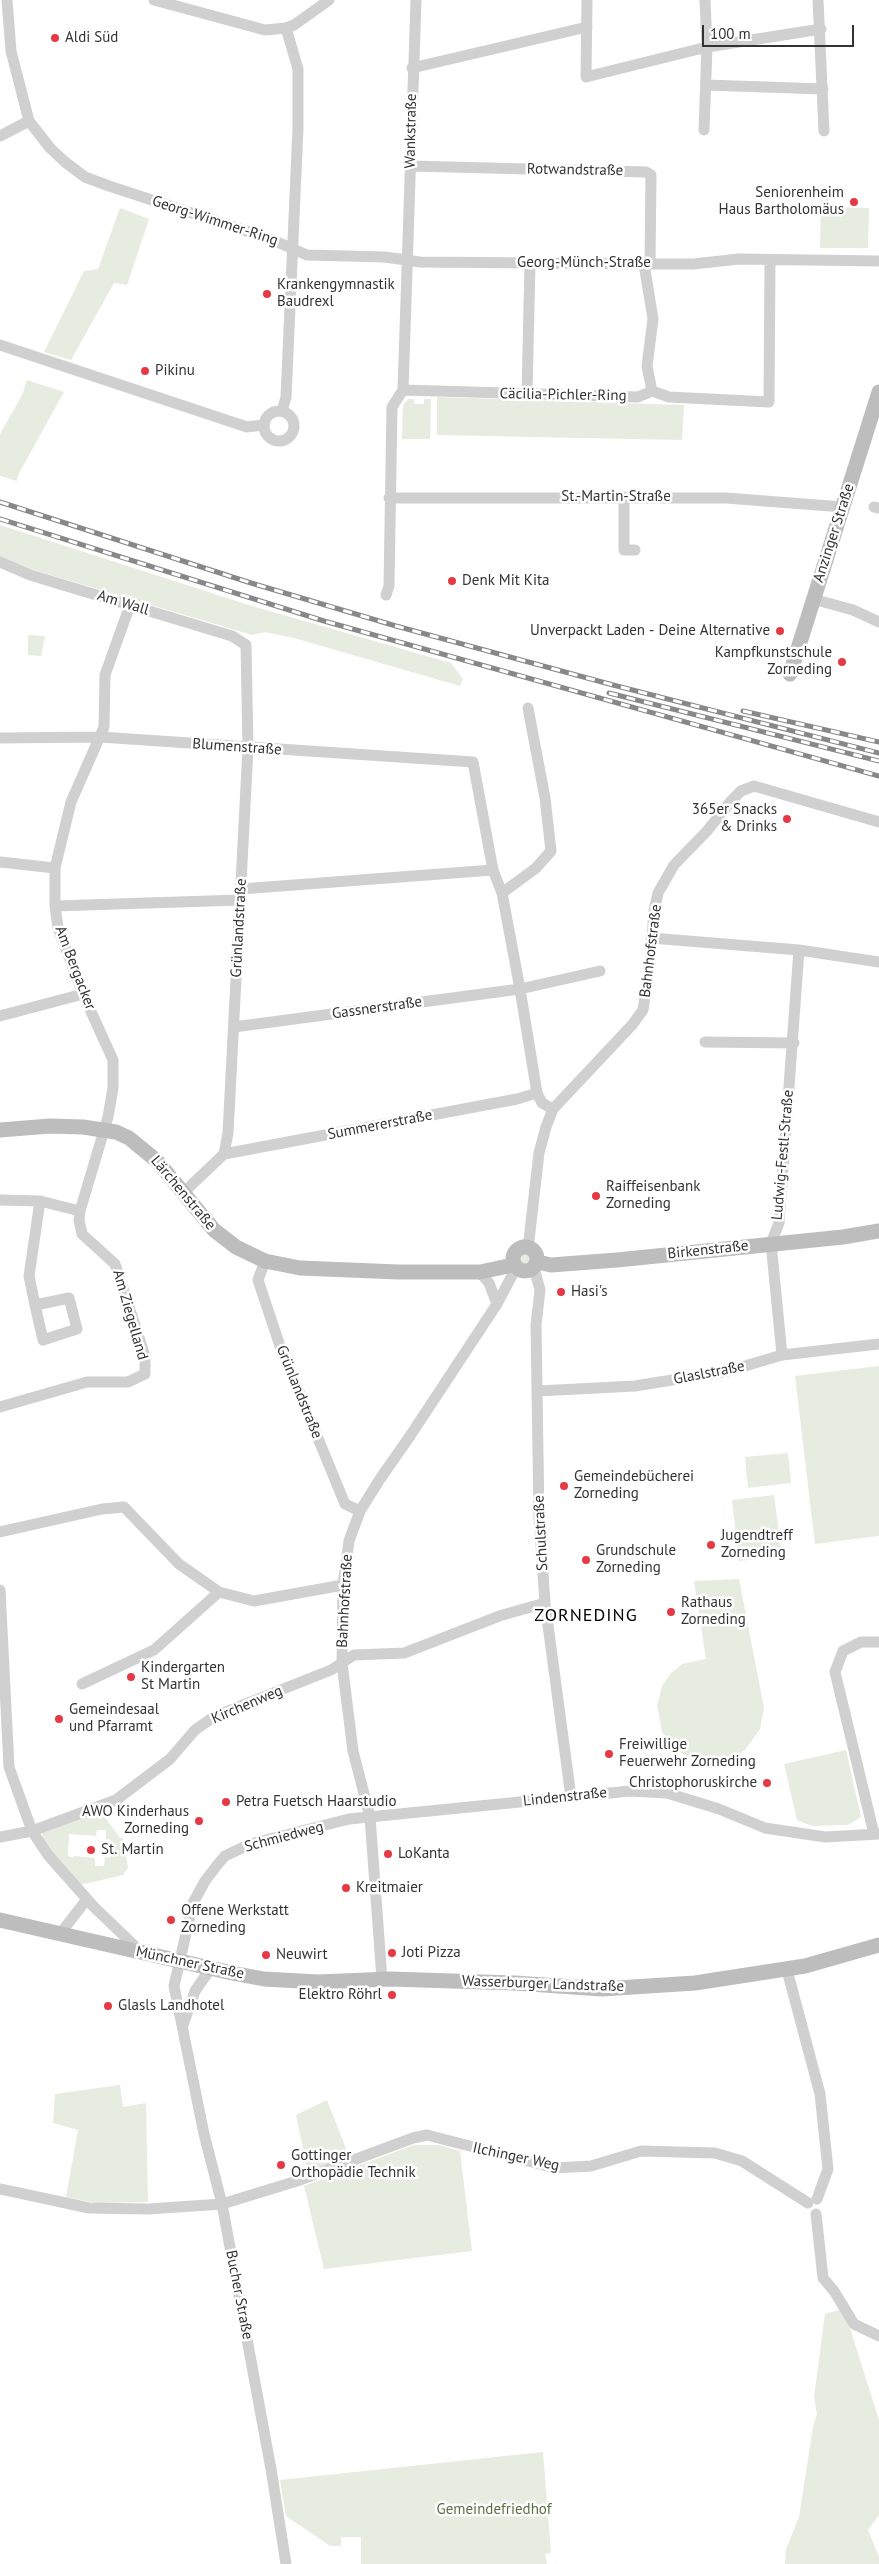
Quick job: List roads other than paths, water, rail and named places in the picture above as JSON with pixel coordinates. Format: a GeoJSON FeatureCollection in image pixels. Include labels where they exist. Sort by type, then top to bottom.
{"type":"FeatureCollection","features":[{"type":"Feature","properties":{"kind":"street","name":"Georg-Wimmer-Ring"},"geometry":{"type":"LineString","coordinates":[[7,0],[11,51],[29,121],[50,148],[85,177],[292,247],[286,397],[282,411]]}},
{"type":"Feature","properties":{"kind":"street"},"geometry":{"type":"LineString","coordinates":[[154,0],[265,30],[286,28],[303,20],[329,0]]}},
{"type":"Feature","properties":{"kind":"street","name":"Wankstraße"},"geometry":{"type":"LineString","coordinates":[[406,261],[416,0]]}},
{"type":"Feature","properties":{"kind":"street"},"geometry":{"type":"LineString","coordinates":[[587,0],[586,77],[708,47],[821,30]]}},
{"type":"Feature","properties":{"kind":"street"},"geometry":{"type":"LineString","coordinates":[[704,130],[708,47],[705,0]]}},
{"type":"Feature","properties":{"kind":"street"},"geometry":{"type":"LineString","coordinates":[[818,0],[821,30],[824,131]]}},
{"type":"Feature","properties":{"kind":"street"},"geometry":{"type":"LineString","coordinates":[[412,68],[587,27]]}},
{"type":"Feature","properties":{"kind":"street"},"geometry":{"type":"LineString","coordinates":[[286,28],[298,69],[292,247]]}},
{"type":"Feature","properties":{"kind":"street"},"geometry":{"type":"LineString","coordinates":[[706,85],[823,89]]}},
{"type":"Feature","properties":{"kind":"street"},"geometry":{"type":"LineString","coordinates":[[0,136],[29,121]]}},
{"type":"Feature","properties":{"kind":"street","name":"Rotwandstraße"},"geometry":{"type":"LineString","coordinates":[[410,166],[646,172],[651,176],[647,264]]}},
{"type":"Feature","properties":{"kind":"street","name":"Georg-Münch-Straße"},"geometry":{"type":"LineString","coordinates":[[292,247],[307,255],[385,257],[406,261],[647,264],[770,260],[879,260]]}},
{"type":"Feature","properties":{"kind":"street","name":"Cäcilia-Pichler-Ring"},"geometry":{"type":"LineString","coordinates":[[403,390],[638,397],[652,391],[668,397],[768,402],[770,260]]}},
{"type":"Feature","properties":{"kind":"street"},"geometry":{"type":"LineString","coordinates":[[386,595],[389,586],[392,407],[403,390],[406,261]]}},
{"type":"Feature","properties":{"kind":"street"},"geometry":{"type":"LineString","coordinates":[[527,395],[530,263]]}},
{"type":"Feature","properties":{"kind":"street"},"geometry":{"type":"LineString","coordinates":[[647,264],[653,319],[648,366],[652,391]]}},
{"type":"Feature","properties":{"kind":"street"},"geometry":{"type":"LineString","coordinates":[[0,345],[247,427],[263,425]]}},
{"type":"Feature","properties":{"kind":"street","name":"Anzinger Straße"},"geometry":{"type":"LineString","coordinates":[[790,674],[879,392]]}},
{"type":"Feature","properties":{"kind":"street"},"geometry":{"type":"LineString","coordinates":[[282,411],[289,415],[294,427],[290,436],[280,442],[271,440],[264,432],[263,425],[270,413],[282,411]]}},
{"type":"Feature","properties":{"kind":"street"},"geometry":{"type":"LineString","coordinates":[[624,497],[624,550],[635,550]]}},
{"type":"Feature","properties":{"kind":"street","name":"St.-Martin-Straße"},"geometry":{"type":"LineString","coordinates":[[389,498],[726,498],[843,507]]}},
{"type":"Feature","properties":{"kind":"street","name":"Am Wall"},"geometry":{"type":"LineString","coordinates":[[0,562],[30,574],[232,636],[246,645]]}},
{"type":"Feature","properties":{"kind":"street"},"geometry":{"type":"LineString","coordinates":[[813,599],[853,610],[879,622]]}},
{"type":"Feature","properties":{"kind":"street","name":"Am Bergacker"},"geometry":{"type":"LineString","coordinates":[[104,1130],[113,1088],[113,1060],[83,994],[58,928],[54,906],[54,868],[71,802],[104,727],[105,675],[130,605]]}},
{"type":"Feature","properties":{"kind":"street","name":"Grünlandstraße"},"geometry":{"type":"LineString","coordinates":[[224,1154],[228,1132],[248,748],[246,645]]}},
{"type":"Feature","properties":{"kind":"street"},"geometry":{"type":"LineString","coordinates":[[502,893],[536,868],[551,851],[545,798],[528,708]]}},
{"type":"Feature","properties":{"kind":"street","name":"Blumenstraße"},"geometry":{"type":"LineString","coordinates":[[0,738],[100,737],[473,762],[493,870]]}},
{"type":"Feature","properties":{"kind":"street","name":"Bahnhofstraße"},"geometry":{"type":"LineString","coordinates":[[525,1247],[529,1240],[542,1140],[552,1109],[632,1025],[642,1010],[647,995],[651,938],[658,893],[674,865],[707,831],[731,801],[747,787],[762,787],[879,822]]}},
{"type":"Feature","properties":{"kind":"street"},"geometry":{"type":"LineString","coordinates":[[0,862],[54,868]]}},
{"type":"Feature","properties":{"kind":"street"},"geometry":{"type":"LineString","coordinates":[[54,906],[241,895],[493,870],[502,893],[537,1093],[542,1104],[552,1109]]}},
{"type":"Feature","properties":{"kind":"street"},"geometry":{"type":"LineString","coordinates":[[651,938],[799,950],[879,962]]}},
{"type":"Feature","properties":{"kind":"street","name":"Ludwig-Festl-Straße"},"geometry":{"type":"LineString","coordinates":[[782,1355],[771,1243],[779,1223],[794,1043],[799,950]]}},
{"type":"Feature","properties":{"kind":"street","name":"Gassnerstraße"},"geometry":{"type":"LineString","coordinates":[[234,1027],[520,989],[600,971]]}},
{"type":"Feature","properties":{"kind":"street"},"geometry":{"type":"LineString","coordinates":[[0,1016],[83,994]]}},
{"type":"Feature","properties":{"kind":"street"},"geometry":{"type":"LineString","coordinates":[[705,1042],[794,1043]]}},
{"type":"Feature","properties":{"kind":"street","name":"Summererstraße"},"geometry":{"type":"LineString","coordinates":[[224,1154],[517,1099],[537,1093]]}},
{"type":"Feature","properties":{"kind":"street","name":"Lärchenstraße"},"geometry":{"type":"LineString","coordinates":[[0,1130],[57,1126],[116,1132],[139,1145],[153,1157],[214,1230],[236,1247],[265,1261],[300,1268],[480,1272],[514,1266]]}},
{"type":"Feature","properties":{"kind":"street","name":"Am Ziegelland"},"geometry":{"type":"LineString","coordinates":[[0,1407],[87,1382],[128,1382],[144,1374],[145,1356],[115,1264],[82,1234],[80,1211],[104,1130]]}},
{"type":"Feature","properties":{"kind":"street"},"geometry":{"type":"LineString","coordinates":[[183,1193],[224,1154]]}},
{"type":"Feature","properties":{"kind":"street"},"geometry":{"type":"LineString","coordinates":[[0,1200],[40,1201],[80,1211]]}},
{"type":"Feature","properties":{"kind":"street"},"geometry":{"type":"LineString","coordinates":[[35,1305],[29,1276],[40,1201]]}},
{"type":"Feature","properties":{"kind":"street","name":"Birkenstraße"},"geometry":{"type":"LineString","coordinates":[[536,1265],[617,1260],[879,1232]]}},
{"type":"Feature","properties":{"kind":"street"},"geometry":{"type":"LineString","coordinates":[[525,1247],[536,1253],[536,1265],[526,1271],[514,1266],[512,1257],[514,1251],[525,1247]]}},
{"type":"Feature","properties":{"kind":"street","name":"Grünlandstraße"},"geometry":{"type":"LineString","coordinates":[[265,1261],[258,1280],[280,1346],[344,1504],[360,1512]]}},
{"type":"Feature","properties":{"kind":"street","name":"Schulstraße"},"geometry":{"type":"LineString","coordinates":[[536,1265],[540,1290],[536,1325],[538,1516],[546,1604],[571,1797]]}},
{"type":"Feature","properties":{"kind":"street","name":"Bahnhofstraße"},"geometry":{"type":"LineString","coordinates":[[382,1979],[370,1817],[353,1751],[342,1663],[343,1585],[349,1541],[360,1512],[496,1304],[514,1266]]}},
{"type":"Feature","properties":{"kind":"street"},"geometry":{"type":"LineString","coordinates":[[480,1272],[488,1283],[496,1304]]}},
{"type":"Feature","properties":{"kind":"street","name":"Glaslstraße"},"geometry":{"type":"LineString","coordinates":[[538,1391],[635,1386],[728,1371],[782,1355],[879,1344]]}},
{"type":"Feature","properties":{"kind":"street"},"geometry":{"type":"LineString","coordinates":[[0,1532],[102,1509],[124,1507],[179,1564],[219,1592],[254,1601],[343,1585]]}},
{"type":"Feature","properties":{"kind":"street"},"geometry":{"type":"LineString","coordinates":[[0,1590],[3,1715],[9,1766],[32,1831],[48,1855],[87,1899],[143,1953]]}},
{"type":"Feature","properties":{"kind":"street"},"geometry":{"type":"LineString","coordinates":[[82,1684],[154,1650],[219,1592]]}},
{"type":"Feature","properties":{"kind":"street","name":"Kirchenweg"},"geometry":{"type":"LineString","coordinates":[[0,1837],[32,1831],[116,1800],[170,1759],[194,1730],[215,1716],[332,1670],[354,1655],[404,1653],[500,1616],[546,1604]]}},
{"type":"Feature","properties":{"kind":"street","name":"Lindenstraße"},"geometry":{"type":"LineString","coordinates":[[370,1817],[630,1791],[667,1793],[719,1809],[765,1828],[825,1837],[876,1834],[835,1672],[843,1651],[861,1642],[879,1642]]}},
{"type":"Feature","properties":{"kind":"street","name":"Schmiedweg"},"geometry":{"type":"LineString","coordinates":[[178,1961],[197,1896],[205,1881],[225,1856],[250,1844],[349,1819],[370,1817]]}},
{"type":"Feature","properties":{"kind":"street"},"geometry":{"type":"LineString","coordinates":[[60,1934],[87,1899]]}},
{"type":"Feature","properties":{"kind":"street","name":"Münchner Straße"},"geometry":{"type":"LineString","coordinates":[[0,1920],[264,1979],[318,1982],[382,1979]]}},
{"type":"Feature","properties":{"kind":"street","name":"Wasserburger Landstraße"},"geometry":{"type":"LineString","coordinates":[[382,1979],[515,1983],[602,1989],[713,1982],[787,1970],[879,1945]]}},
{"type":"Feature","properties":{"kind":"street","name":"Bucher Straße"},"geometry":{"type":"LineString","coordinates":[[178,1961],[174,1986],[204,2134],[222,2204],[271,2468],[286,2564]]}},
{"type":"Feature","properties":{"kind":"street","name":"Bucher Straße"},"geometry":{"type":"LineString","coordinates":[[183,2027],[195,1991],[211,1968]]}},
{"type":"Feature","properties":{"kind":"street"},"geometry":{"type":"LineString","coordinates":[[787,1970],[820,2094],[828,2169],[813,2201]]}},
{"type":"Feature","properties":{"kind":"street","name":"Ilchinger Weg"},"geometry":{"type":"LineString","coordinates":[[0,2189],[89,2208],[148,2209],[222,2204],[298,2181],[413,2138],[427,2136],[555,2168],[591,2166],[641,2151],[715,2153],[742,2161],[813,2201],[808,2210],[816,2214],[823,2278],[834,2291],[854,2324],[879,2336]]}},
{"type":"Feature","properties":{"kind":"railway"},"geometry":{"type":"LineString","coordinates":[[0,502],[251,583],[396,626],[613,685],[879,753]]}},
{"type":"Feature","properties":{"kind":"railway"},"geometry":{"type":"LineString","coordinates":[[0,519],[324,621],[879,776]]}},
{"type":"Feature","properties":{"kind":"railway"},"geometry":{"type":"LineString","coordinates":[[609,693],[879,761]]}},
{"type":"Feature","properties":{"kind":"railway"},"geometry":{"type":"LineString","coordinates":[[743,711],[879,742]]}},
{"type":"Feature","properties":{"kind":"place","name":"Aldi Süd"},"geometry":{"type":"Point","coordinates":[55,38]}},
{"type":"Feature","properties":{"kind":"place","name":"Seniorenheim Haus Bartholomäus"},"geometry":{"type":"Point","coordinates":[854,202]}},
{"type":"Feature","properties":{"kind":"place","name":"Krankengymnastik Baudrexl"},"geometry":{"type":"Point","coordinates":[267,294]}},
{"type":"Feature","properties":{"kind":"place","name":"Pikinu"},"geometry":{"type":"Point","coordinates":[145,371]}},
{"type":"Feature","properties":{"kind":"place","name":"Denk Mit Kita"},"geometry":{"type":"Point","coordinates":[452,581]}},
{"type":"Feature","properties":{"kind":"place","name":"Unverpackt Laden - Deine Alternative"},"geometry":{"type":"Point","coordinates":[780,631]}},
{"type":"Feature","properties":{"kind":"place","name":"Kampfkunstschule Zorneding"},"geometry":{"type":"Point","coordinates":[842,662]}},
{"type":"Feature","properties":{"kind":"place","name":"365er Snacks & Drinks"},"geometry":{"type":"Point","coordinates":[787,819]}},
{"type":"Feature","properties":{"kind":"place","name":"Raiffeisenbank Zorneding"},"geometry":{"type":"Point","coordinates":[596,1196]}},
{"type":"Feature","properties":{"kind":"place","name":"Hasi's"},"geometry":{"type":"Point","coordinates":[561,1292]}},
{"type":"Feature","properties":{"kind":"place","name":"Gemeindebücherei Zorneding"},"geometry":{"type":"Point","coordinates":[564,1486]}},
{"type":"Feature","properties":{"kind":"place","name":"Jugendtreff Zorneding"},"geometry":{"type":"Point","coordinates":[711,1545]}},
{"type":"Feature","properties":{"kind":"place","name":"Grundschule Zorneding"},"geometry":{"type":"Point","coordinates":[586,1560]}},
{"type":"Feature","properties":{"kind":"place","name":"Rathaus Zorneding"},"geometry":{"type":"Point","coordinates":[671,1612]}},
{"type":"Feature","properties":{"kind":"place","name":"Kindergarten St Martin"},"geometry":{"type":"Point","coordinates":[131,1677]}},
{"type":"Feature","properties":{"kind":"place","name":"Gemeindesaal und Pfarramt"},"geometry":{"type":"Point","coordinates":[59,1719]}},
{"type":"Feature","properties":{"kind":"place","name":"Freiwillige Feuerwehr Zorneding"},"geometry":{"type":"Point","coordinates":[609,1754]}},
{"type":"Feature","properties":{"kind":"place","name":"Christophoruskirche"},"geometry":{"type":"Point","coordinates":[767,1783]}},
{"type":"Feature","properties":{"kind":"place","name":"Petra Fuetsch Haarstudio"},"geometry":{"type":"Point","coordinates":[226,1802]}},
{"type":"Feature","properties":{"kind":"place","name":"AWO Kinderhaus Zorneding"},"geometry":{"type":"Point","coordinates":[199,1821]}},
{"type":"Feature","properties":{"kind":"place","name":"St. Martin"},"geometry":{"type":"Point","coordinates":[91,1850]}},
{"type":"Feature","properties":{"kind":"place","name":"LoKanta"},"geometry":{"type":"Point","coordinates":[388,1854]}},
{"type":"Feature","properties":{"kind":"place","name":"Kreitmaier"},"geometry":{"type":"Point","coordinates":[346,1888]}},
{"type":"Feature","properties":{"kind":"place","name":"Offene Werkstatt Zorneding"},"geometry":{"type":"Point","coordinates":[171,1920]}},
{"type":"Feature","properties":{"kind":"place","name":"Joti Pizza"},"geometry":{"type":"Point","coordinates":[392,1953]}},
{"type":"Feature","properties":{"kind":"place","name":"Neuwirt"},"geometry":{"type":"Point","coordinates":[266,1955]}},
{"type":"Feature","properties":{"kind":"place","name":"Elektro Röhrl"},"geometry":{"type":"Point","coordinates":[392,1995]}},
{"type":"Feature","properties":{"kind":"place","name":"Glasls Landhotel"},"geometry":{"type":"Point","coordinates":[108,2006]}},
{"type":"Feature","properties":{"kind":"place","name":"Gottinger Orthopädie Technik"},"geometry":{"type":"Point","coordinates":[281,2165]}},
{"type":"Feature","properties":{"kind":"district","name":"ZORNEDING"},"geometry":{"type":"Point","coordinates":[586,1616]}},
{"type":"Feature","properties":{"kind":"park label","name":"Gemeindefriedhof"},"geometry":{"type":"Point","coordinates":[494,2510]}}]}
